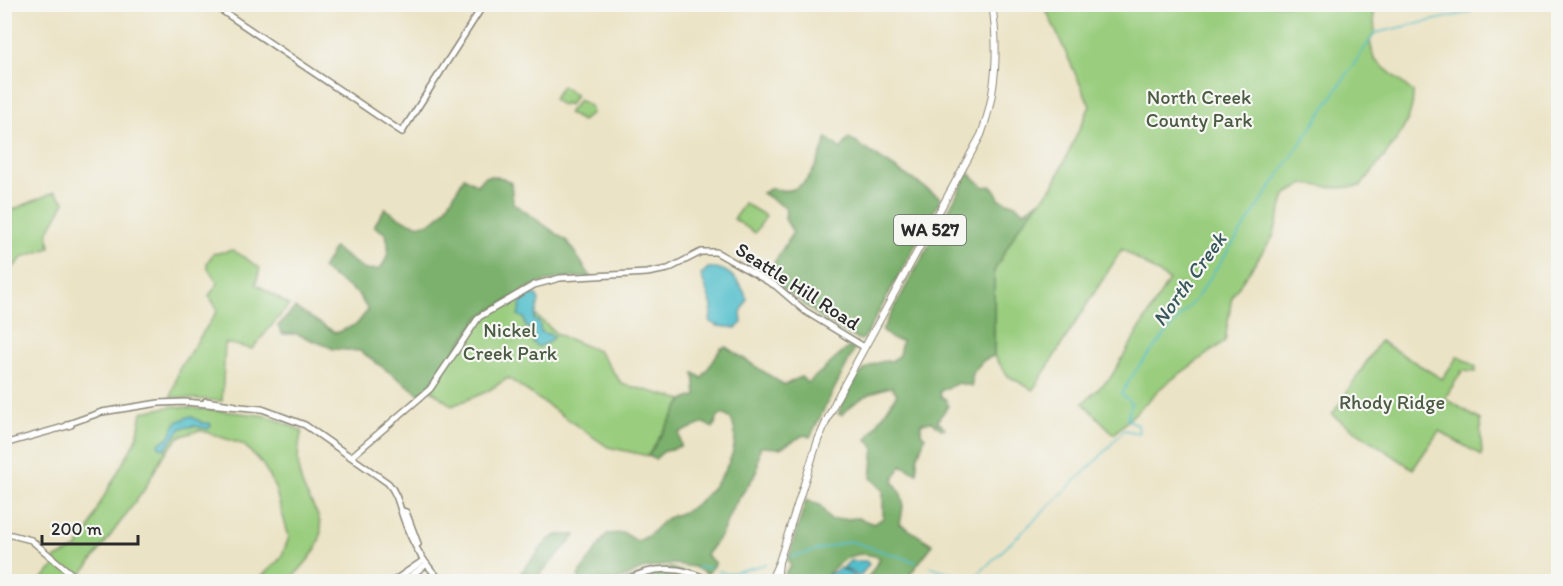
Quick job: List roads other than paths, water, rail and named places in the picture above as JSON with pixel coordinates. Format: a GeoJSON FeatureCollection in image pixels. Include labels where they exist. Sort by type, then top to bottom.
{"type":"FeatureCollection","features":[{"type":"Feature","properties":{"kind":"main road","name":"WA 527"},"geometry":{"type":"LineString","coordinates":[[770,582],[779,562],[818,440],[864,347],[973,151],[984,126],[992,96],[998,56],[992,4]]}},
{"type":"Feature","properties":{"kind":"main road","name":"WA 527"},"geometry":{"type":"LineString","coordinates":[[777,582],[779,562]]}},
{"type":"Feature","properties":{"kind":"street"},"geometry":{"type":"LineString","coordinates":[[212,4],[402,132],[484,4]]}},
{"type":"Feature","properties":{"kind":"street","name":"Seattle Hill Road"},"geometry":{"type":"LineString","coordinates":[[351,457],[430,389],[479,317],[534,285],[560,278],[647,273],[668,269],[701,252],[716,252],[776,286],[805,311],[864,347]]}},
{"type":"Feature","properties":{"kind":"street"},"geometry":{"type":"LineString","coordinates":[[4,445],[105,412],[144,404],[196,403],[236,406],[275,413],[301,425],[351,457],[371,471],[396,496],[425,562],[443,582]]}},
{"type":"Feature","properties":{"kind":"street"},"geometry":{"type":"LineString","coordinates":[[4,533],[31,540],[81,582]]}},
{"type":"Feature","properties":{"kind":"street"},"geometry":{"type":"LineString","coordinates":[[392,582],[425,562]]}},
{"type":"Feature","properties":{"kind":"street"},"geometry":{"type":"LineString","coordinates":[[402,582],[425,562]]}},
{"type":"Feature","properties":{"kind":"street"},"geometry":{"type":"LineString","coordinates":[[623,582],[643,572],[671,568],[692,572],[712,582]]}},
{"type":"Feature","properties":{"kind":"water"},"geometry":{"type":"Polygon","coordinates":[[[708,268],[728,272],[737,281],[747,299],[741,313],[742,323],[736,328],[718,326],[710,322],[712,306],[701,275],[708,268]]]}},
{"type":"Feature","properties":{"kind":"water"},"geometry":{"type":"Polygon","coordinates":[[[529,293],[536,295],[539,301],[534,320],[539,322],[541,332],[554,336],[549,342],[538,347],[533,343],[533,330],[526,327],[524,318],[518,315],[522,300],[529,293]]]}},
{"type":"Feature","properties":{"kind":"water"},"geometry":{"type":"Polygon","coordinates":[[[190,416],[203,423],[210,423],[211,426],[208,429],[195,426],[181,428],[165,449],[159,447],[158,444],[169,437],[177,422],[190,416]]]}},
{"type":"Feature","properties":{"kind":"water"},"geometry":{"type":"Polygon","coordinates":[[[850,561],[866,561],[869,564],[860,576],[843,568],[850,561]]]}},
{"type":"Feature","properties":{"kind":"water"},"geometry":{"type":"Polygon","coordinates":[[[840,568],[858,578],[859,581],[850,581],[839,576],[834,581],[827,581],[827,576],[840,568]]]}},
{"type":"Feature","properties":{"kind":"waterway","name":"North Creek"},"geometry":{"type":"LineString","coordinates":[[970,582],[1096,461],[1124,430],[1139,433],[1138,425],[1127,419],[1132,403],[1121,394],[1138,367],[1197,297],[1375,33],[1471,12],[1476,4]]}},
{"type":"Feature","properties":{"kind":"waterway"},"geometry":{"type":"LineString","coordinates":[[791,557],[850,541],[916,562]]}},
{"type":"Feature","properties":{"kind":"waterway"},"geometry":{"type":"LineString","coordinates":[[718,571],[728,574],[766,564]]}},
{"type":"Feature","properties":{"kind":"waterway"},"geometry":{"type":"LineString","coordinates":[[929,566],[970,579]]}},
{"type":"Feature","properties":{"kind":"waterway"},"geometry":{"type":"LineString","coordinates":[[697,568],[711,567]]}},
{"type":"Feature","properties":{"kind":"waterway"},"geometry":{"type":"LineString","coordinates":[[683,582],[694,579]]}},
{"type":"Feature","properties":{"kind":"park label","name":"North Creek County Park"},"geometry":{"type":"Point","coordinates":[1199,108]}},
{"type":"Feature","properties":{"kind":"park label","name":"Nickel Creek Park"},"geometry":{"type":"Point","coordinates":[510,342]}},
{"type":"Feature","properties":{"kind":"park label","name":"Rhody Ridge"},"geometry":{"type":"Point","coordinates":[1392,402]}}]}
